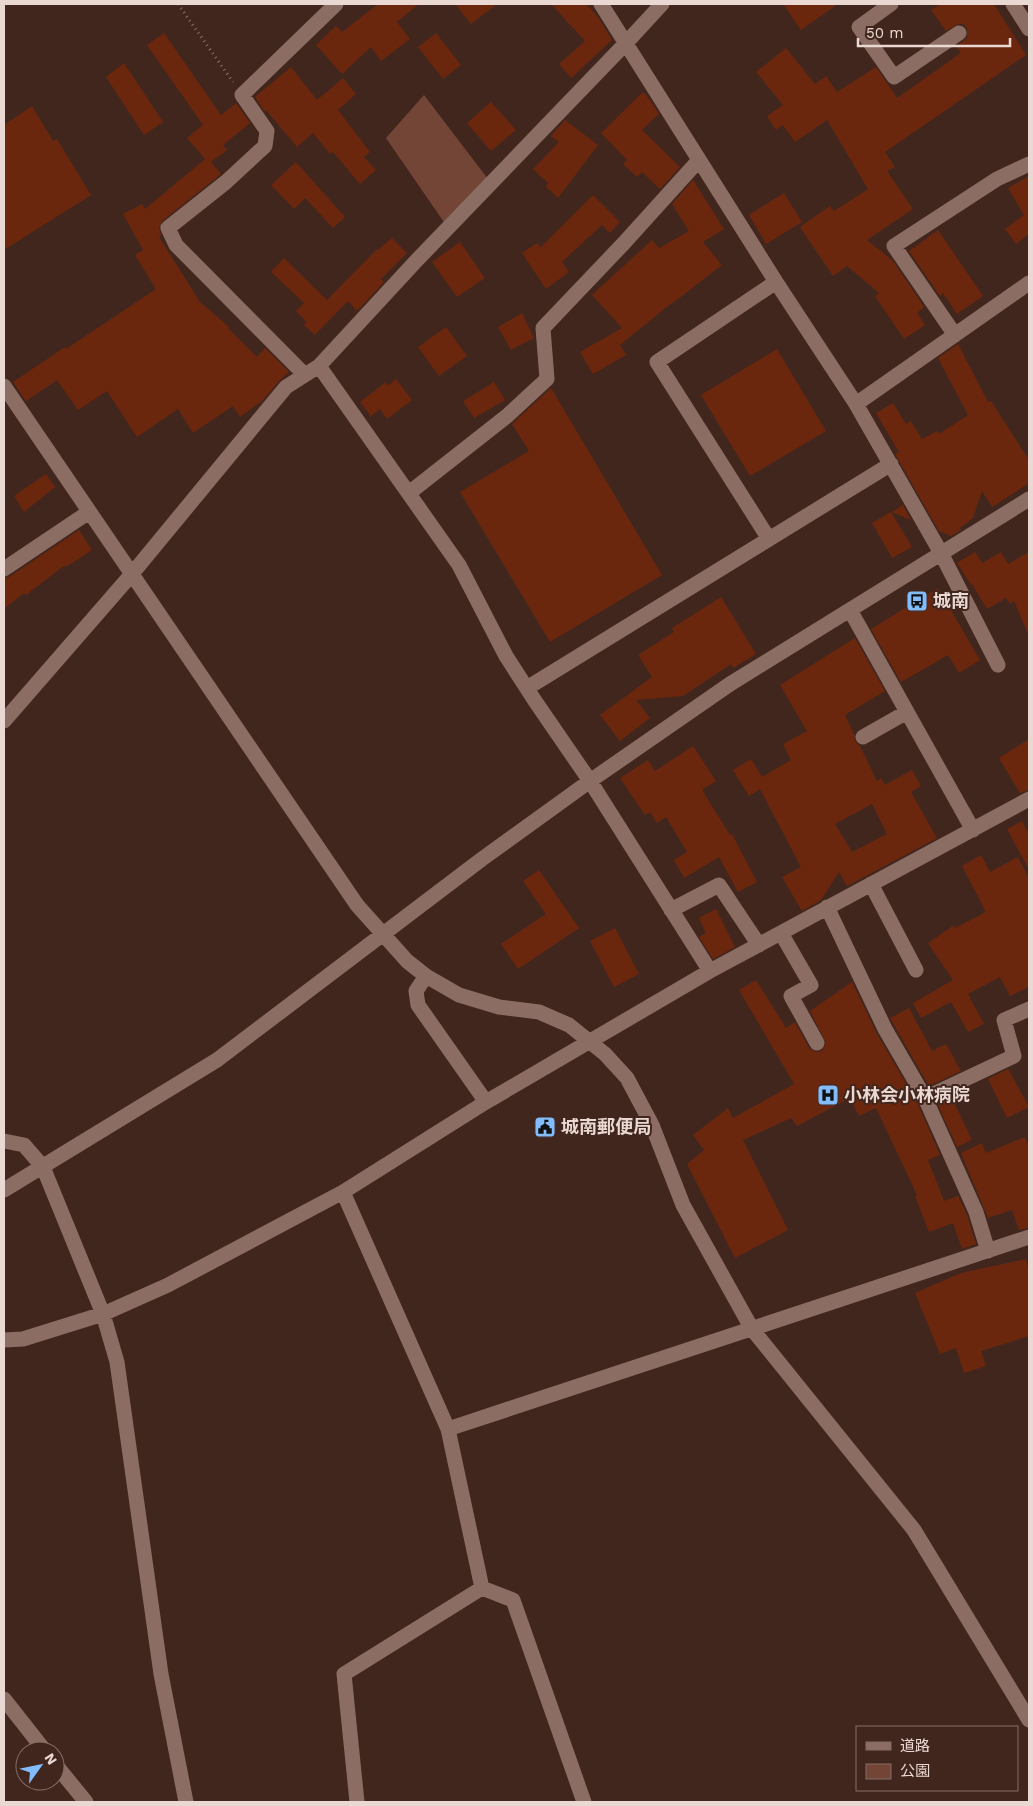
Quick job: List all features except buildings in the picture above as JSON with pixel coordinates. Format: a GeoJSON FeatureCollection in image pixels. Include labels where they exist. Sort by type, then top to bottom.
{"type":"FeatureCollection","features":[{"type":"Feature","properties":{"kind":"street"},"geometry":{"type":"LineString","coordinates":[[304,374],[176,245],[168,228],[226,182],[265,146],[266,131],[242,95],[336,4]]}},
{"type":"Feature","properties":{"kind":"street"},"geometry":{"type":"LineString","coordinates":[[601,4],[776,282],[856,404],[941,553],[998,665]]}},
{"type":"Feature","properties":{"kind":"street"},"geometry":{"type":"LineString","coordinates":[[4,721],[132,575],[286,387],[319,366],[417,260],[662,4]]}},
{"type":"Feature","properties":{"kind":"street"},"geometry":{"type":"LineString","coordinates":[[891,4],[858,26],[894,77],[958,33]]}},
{"type":"Feature","properties":{"kind":"street"},"geometry":{"type":"LineString","coordinates":[[1014,4],[1029,29]]}},
{"type":"Feature","properties":{"kind":"street"},"geometry":{"type":"LineString","coordinates":[[409,494],[507,416],[547,379],[543,328],[699,160]]}},
{"type":"Feature","properties":{"kind":"street"},"geometry":{"type":"LineString","coordinates":[[954,335],[894,246],[997,179],[1029,164]]}},
{"type":"Feature","properties":{"kind":"street"},"geometry":{"type":"LineString","coordinates":[[769,539],[657,362],[776,282]]}},
{"type":"Feature","properties":{"kind":"street"},"geometry":{"type":"LineString","coordinates":[[856,404],[1029,283]]}},
{"type":"Feature","properties":{"kind":"street"},"geometry":{"type":"LineString","coordinates":[[319,366],[459,565],[506,656],[590,781],[710,972]]}},
{"type":"Feature","properties":{"kind":"street"},"geometry":{"type":"LineString","coordinates":[[4,386],[357,905],[382,934],[407,961],[426,976],[458,995],[499,1007],[539,1012],[569,1025],[605,1054],[627,1078],[652,1125],[684,1205],[752,1329],[914,1530],[1029,1720]]}},
{"type":"Feature","properties":{"kind":"street"},"geometry":{"type":"LineString","coordinates":[[527,688],[891,464]]}},
{"type":"Feature","properties":{"kind":"street"},"geometry":{"type":"LineString","coordinates":[[4,1190],[218,1060],[382,934],[590,781],[730,684],[1029,500]]}},
{"type":"Feature","properties":{"kind":"street"},"geometry":{"type":"LineString","coordinates":[[4,569],[89,512]]}},
{"type":"Feature","properties":{"kind":"street"},"geometry":{"type":"LineString","coordinates":[[850,610],[973,830]]}},
{"type":"Feature","properties":{"kind":"street"},"geometry":{"type":"LineString","coordinates":[[863,737],[907,712]]}},
{"type":"Feature","properties":{"kind":"street"},"geometry":{"type":"LineString","coordinates":[[4,1340],[23,1340],[102,1314],[168,1285],[343,1192],[486,1102],[759,944],[1029,799]]}},
{"type":"Feature","properties":{"kind":"street"},"geometry":{"type":"LineString","coordinates":[[871,884],[916,970]]}},
{"type":"Feature","properties":{"kind":"street"},"geometry":{"type":"LineString","coordinates":[[671,910],[719,885],[759,944]]}},
{"type":"Feature","properties":{"kind":"street"},"geometry":{"type":"LineString","coordinates":[[827,907],[885,1029],[925,1098],[976,1212],[988,1251]]}},
{"type":"Feature","properties":{"kind":"street"},"geometry":{"type":"LineString","coordinates":[[781,932],[810,985],[791,996],[817,1043]]}},
{"type":"Feature","properties":{"kind":"street"},"geometry":{"type":"LineString","coordinates":[[426,976],[416,992],[418,1005],[486,1102]]}},
{"type":"Feature","properties":{"kind":"street"},"geometry":{"type":"LineString","coordinates":[[925,1098],[1014,1056],[1004,1020],[1029,1009]]}},
{"type":"Feature","properties":{"kind":"street"},"geometry":{"type":"LineString","coordinates":[[4,1141],[24,1145],[43,1167],[102,1314],[116,1362],[161,1674],[186,1802]]}},
{"type":"Feature","properties":{"kind":"street"},"geometry":{"type":"LineString","coordinates":[[343,1192],[448,1429],[482,1588]]}},
{"type":"Feature","properties":{"kind":"street"},"geometry":{"type":"LineString","coordinates":[[448,1429],[988,1251],[1028,1241]]}},
{"type":"Feature","properties":{"kind":"street"},"geometry":{"type":"LineString","coordinates":[[357,1802],[344,1674],[482,1588]]}},
{"type":"Feature","properties":{"kind":"street"},"geometry":{"type":"LineString","coordinates":[[482,1588],[513,1600],[584,1802]]}},
{"type":"Feature","properties":{"kind":"street"},"geometry":{"type":"LineString","coordinates":[[4,1699],[37,1741]]}},
{"type":"Feature","properties":{"kind":"street"},"geometry":{"type":"LineString","coordinates":[[65,1776],[86,1802]]}},
{"type":"Feature","properties":{"kind":"path"},"geometry":{"type":"LineString","coordinates":[[178,4],[242,95]]}},
{"type":"Feature","properties":{"kind":"green space"},"geometry":{"type":"Polygon","coordinates":[[[424,95],[491,183],[448,228],[386,138],[424,95]]]}},
{"type":"Feature","properties":{"kind":"place","name":"城南"},"geometry":{"type":"Point","coordinates":[917,601]}},
{"type":"Feature","properties":{"kind":"place","name":"小林会小林病院"},"geometry":{"type":"Point","coordinates":[828,1095]}},
{"type":"Feature","properties":{"kind":"place","name":"城南郵便局"},"geometry":{"type":"Point","coordinates":[545,1127]}}]}
